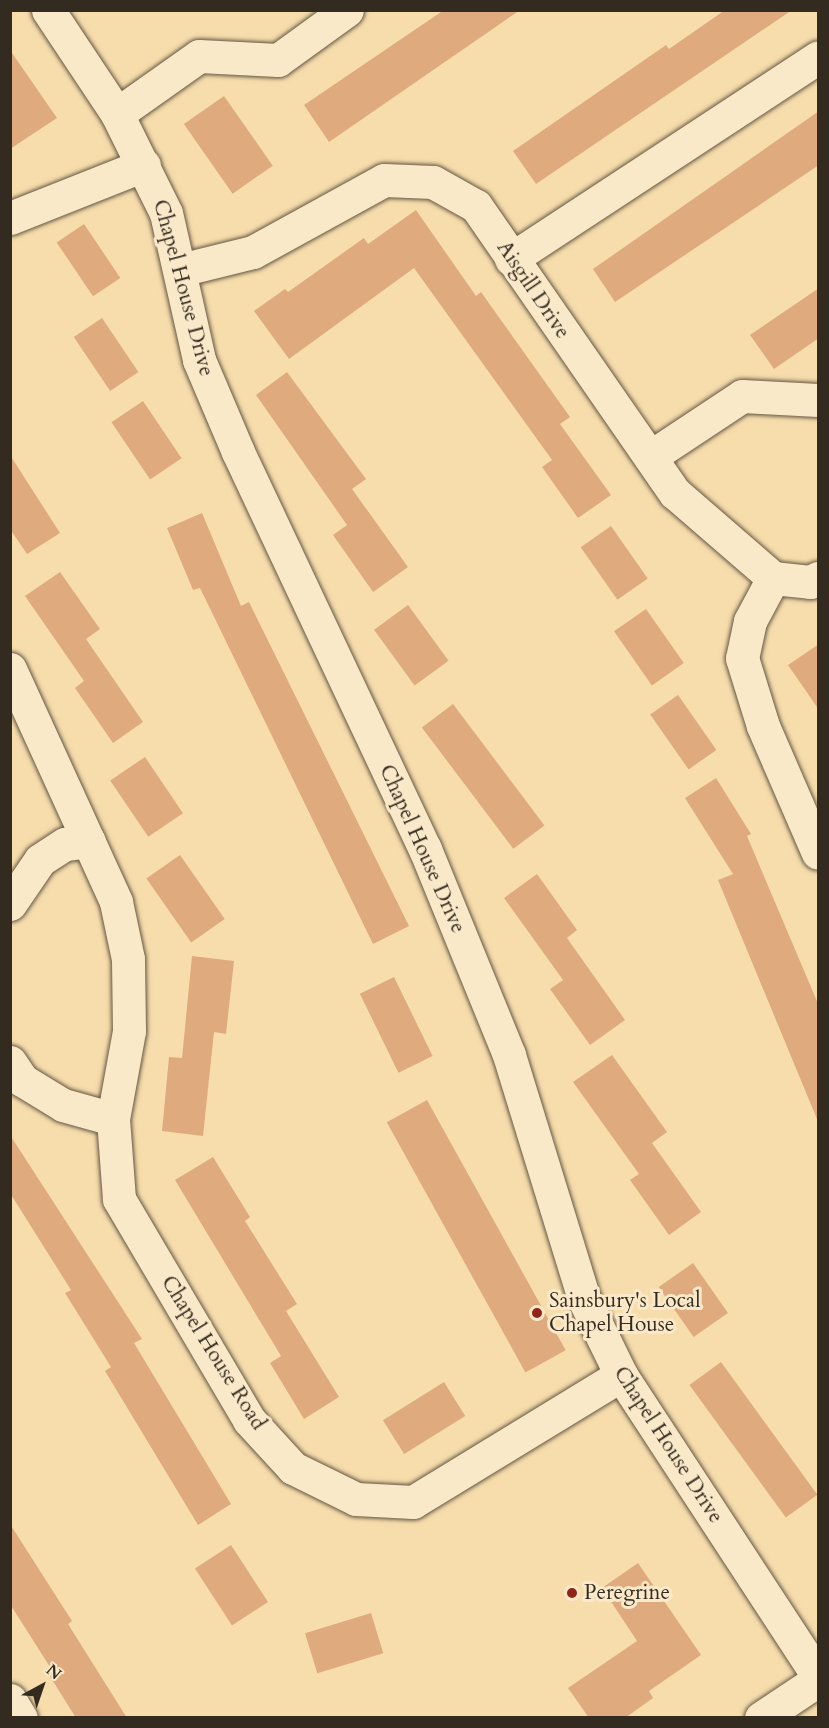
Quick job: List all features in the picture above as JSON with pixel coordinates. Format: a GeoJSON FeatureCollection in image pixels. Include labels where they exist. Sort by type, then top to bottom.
{"type":"FeatureCollection","features":[{"type":"Feature","properties":{"kind":"street","name":"Chapel House Drive"},"geometry":{"type":"LineString","coordinates":[[48,10],[117,114],[166,213],[199,360],[243,463],[425,849],[509,1055],[584,1299],[621,1375],[819,1678]]}},
{"type":"Feature","properties":{"kind":"street"},"geometry":{"type":"LineString","coordinates":[[117,114],[199,56],[278,60],[347,10]]}},
{"type":"Feature","properties":{"kind":"street"},"geometry":{"type":"LineString","coordinates":[[511,259],[819,57]]}},
{"type":"Feature","properties":{"kind":"street"},"geometry":{"type":"LineString","coordinates":[[10,218],[144,165]]}},
{"type":"Feature","properties":{"kind":"street","name":"Aisgill Drive"},"geometry":{"type":"LineString","coordinates":[[180,270],[253,252],[384,180],[433,182],[476,206],[675,493],[773,578]]}},
{"type":"Feature","properties":{"kind":"street"},"geometry":{"type":"LineString","coordinates":[[650,457],[742,396],[819,400]]}},
{"type":"Feature","properties":{"kind":"street"},"geometry":{"type":"LineString","coordinates":[[819,578],[810,582],[773,578],[750,621],[742,658],[763,726],[819,853]]}},
{"type":"Feature","properties":{"kind":"street","name":"Chapel House Road"},"geometry":{"type":"LineString","coordinates":[[10,669],[116,902],[128,959],[129,1031],[113,1119],[119,1199],[249,1419],[293,1468],[356,1500],[413,1502],[621,1375]]}},
{"type":"Feature","properties":{"kind":"street"},"geometry":{"type":"LineString","coordinates":[[10,904],[40,860],[65,844],[89,841]]}},
{"type":"Feature","properties":{"kind":"street"},"geometry":{"type":"LineString","coordinates":[[10,1062],[22,1080],[63,1105],[113,1119]]}},
{"type":"Feature","properties":{"kind":"street"},"geometry":{"type":"LineString","coordinates":[[761,1718],[819,1678]]}},
{"type":"Feature","properties":{"kind":"street"},"geometry":{"type":"LineString","coordinates":[[10,1700],[21,1718]]}},
{"type":"Feature","properties":{"kind":"street"},"geometry":{"type":"LineString","coordinates":[[796,1718],[819,1703]]}},
{"type":"Feature","properties":{"kind":"building"},"geometry":{"type":"Polygon","coordinates":[[[444,10],[520,10],[329,142],[304,105],[444,10]]]}},
{"type":"Feature","properties":{"kind":"building"},"geometry":{"type":"Polygon","coordinates":[[[725,10],[792,10],[536,184],[513,151],[666,45],[669,49],[725,10]]]}},
{"type":"Feature","properties":{"kind":"building"},"geometry":{"type":"Polygon","coordinates":[[[10,50],[57,118],[10,149],[10,50]]]}},
{"type":"Feature","properties":{"kind":"building"},"geometry":{"type":"Polygon","coordinates":[[[224,96],[273,166],[233,194],[184,124],[224,96]]]}},
{"type":"Feature","properties":{"kind":"building"},"geometry":{"type":"Polygon","coordinates":[[[819,111],[819,165],[615,302],[593,269],[819,111]]]}},
{"type":"Feature","properties":{"kind":"building"},"geometry":{"type":"Polygon","coordinates":[[[416,210],[476,296],[481,292],[570,417],[560,424],[611,495],[578,518],[542,467],[552,460],[414,268],[289,359],[254,311],[285,289],[288,292],[364,238],[368,244],[416,210]]]}},
{"type":"Feature","properties":{"kind":"building"},"geometry":{"type":"Polygon","coordinates":[[[84,224],[120,278],[93,296],[57,242],[84,224]]]}},
{"type":"Feature","properties":{"kind":"building"},"geometry":{"type":"Polygon","coordinates":[[[819,288],[819,338],[774,369],[750,335],[819,288]]]}},
{"type":"Feature","properties":{"kind":"building"},"geometry":{"type":"Polygon","coordinates":[[[102,318],[138,372],[110,391],[74,337],[102,318]]]}},
{"type":"Feature","properties":{"kind":"building"},"geometry":{"type":"Polygon","coordinates":[[[287,372],[366,479],[352,489],[408,567],[373,592],[333,535],[347,525],[256,395],[287,372]]]}},
{"type":"Feature","properties":{"kind":"building"},"geometry":{"type":"Polygon","coordinates":[[[143,401],[182,458],[150,479],[111,422],[143,401]]]}},
{"type":"Feature","properties":{"kind":"building"},"geometry":{"type":"Polygon","coordinates":[[[10,455],[60,533],[27,554],[10,529],[10,455]]]}},
{"type":"Feature","properties":{"kind":"building"},"geometry":{"type":"Polygon","coordinates":[[[202,513],[241,606],[249,602],[409,926],[373,944],[200,588],[193,590],[167,528],[202,513]]]}},
{"type":"Feature","properties":{"kind":"building"},"geometry":{"type":"Polygon","coordinates":[[[611,526],[648,578],[617,600],[581,547],[611,526]]]}},
{"type":"Feature","properties":{"kind":"building"},"geometry":{"type":"Polygon","coordinates":[[[60,572],[100,629],[86,639],[143,722],[113,743],[75,688],[84,681],[25,596],[60,572]]]}},
{"type":"Feature","properties":{"kind":"building"},"geometry":{"type":"Polygon","coordinates":[[[408,605],[449,661],[415,686],[374,630],[408,605]]]}},
{"type":"Feature","properties":{"kind":"building"},"geometry":{"type":"Polygon","coordinates":[[[646,609],[684,663],[652,685],[614,631],[646,609]]]}},
{"type":"Feature","properties":{"kind":"building"},"geometry":{"type":"Polygon","coordinates":[[[819,644],[819,710],[788,665],[819,644]]]}},
{"type":"Feature","properties":{"kind":"building"},"geometry":{"type":"Polygon","coordinates":[[[678,695],[716,750],[689,769],[650,715],[678,695]]]}},
{"type":"Feature","properties":{"kind":"building"},"geometry":{"type":"Polygon","coordinates":[[[453,704],[544,825],[513,849],[422,727],[453,704]]]}},
{"type":"Feature","properties":{"kind":"building"},"geometry":{"type":"Polygon","coordinates":[[[145,757],[183,813],[148,837],[110,780],[145,757]]]}},
{"type":"Feature","properties":{"kind":"building"},"geometry":{"type":"Polygon","coordinates":[[[716,778],[751,834],[747,836],[819,1006],[819,1124],[718,880],[733,874],[685,798],[716,778]]]}},
{"type":"Feature","properties":{"kind":"building"},"geometry":{"type":"Polygon","coordinates":[[[180,855],[225,919],[191,942],[146,879],[180,855]]]}},
{"type":"Feature","properties":{"kind":"building"},"geometry":{"type":"Polygon","coordinates":[[[537,874],[577,930],[567,938],[625,1020],[590,1045],[550,989],[563,980],[504,898],[537,874]]]}},
{"type":"Feature","properties":{"kind":"building"},"geometry":{"type":"Polygon","coordinates":[[[192,956],[234,961],[226,1034],[214,1032],[203,1136],[162,1131],[169,1057],[182,1058],[192,956]]]}},
{"type":"Feature","properties":{"kind":"building"},"geometry":{"type":"Polygon","coordinates":[[[394,977],[433,1056],[398,1073],[360,994],[394,977]]]}},
{"type":"Feature","properties":{"kind":"building"},"geometry":{"type":"Polygon","coordinates":[[[612,1055],[667,1132],[652,1143],[701,1212],[669,1235],[630,1180],[639,1174],[573,1082],[612,1055]]]}},
{"type":"Feature","properties":{"kind":"building"},"geometry":{"type":"Polygon","coordinates":[[[427,1100],[566,1350],[525,1372],[387,1122],[427,1100]]]}},
{"type":"Feature","properties":{"kind":"building"},"geometry":{"type":"Polygon","coordinates":[[[10,1135],[142,1339],[134,1343],[231,1504],[198,1525],[105,1371],[111,1367],[65,1293],[71,1290],[10,1193],[10,1135]]]}},
{"type":"Feature","properties":{"kind":"building"},"geometry":{"type":"Polygon","coordinates":[[[213,1157],[250,1217],[245,1221],[297,1304],[286,1311],[339,1397],[304,1419],[270,1363],[281,1356],[175,1180],[213,1157]]]}},
{"type":"Feature","properties":{"kind":"building"},"geometry":{"type":"Polygon","coordinates":[[[693,1263],[728,1313],[694,1337],[659,1287],[693,1263]]]}},
{"type":"Feature","properties":{"kind":"building"},"geometry":{"type":"Polygon","coordinates":[[[721,1362],[817,1495],[786,1518],[689,1385],[721,1362]]]}},
{"type":"Feature","properties":{"kind":"building"},"geometry":{"type":"Polygon","coordinates":[[[444,1382],[465,1416],[404,1454],[383,1420],[444,1382]]]}},
{"type":"Feature","properties":{"kind":"building"},"geometry":{"type":"Polygon","coordinates":[[[10,1524],[72,1621],[68,1624],[127,1718],[76,1718],[46,1670],[50,1667],[10,1604],[10,1524]]]}},
{"type":"Feature","properties":{"kind":"building"},"geometry":{"type":"Polygon","coordinates":[[[231,1545],[268,1602],[232,1625],[195,1568],[231,1545]]]}},
{"type":"Feature","properties":{"kind":"building"},"geometry":{"type":"Polygon","coordinates":[[[638,1563],[701,1655],[649,1691],[653,1698],[625,1718],[589,1718],[568,1688],[637,1641],[602,1588],[638,1563]]]}},
{"type":"Feature","properties":{"kind":"building"},"geometry":{"type":"Polygon","coordinates":[[[371,1613],[383,1653],[317,1673],[305,1633],[371,1613]]]}},
{"type":"Feature","properties":{"kind":"place","name":"Sainsbury's Local Chapel House"},"geometry":{"type":"Point","coordinates":[537,1313]}},
{"type":"Feature","properties":{"kind":"place","name":"Peregrine"},"geometry":{"type":"Point","coordinates":[572,1593]}}]}
